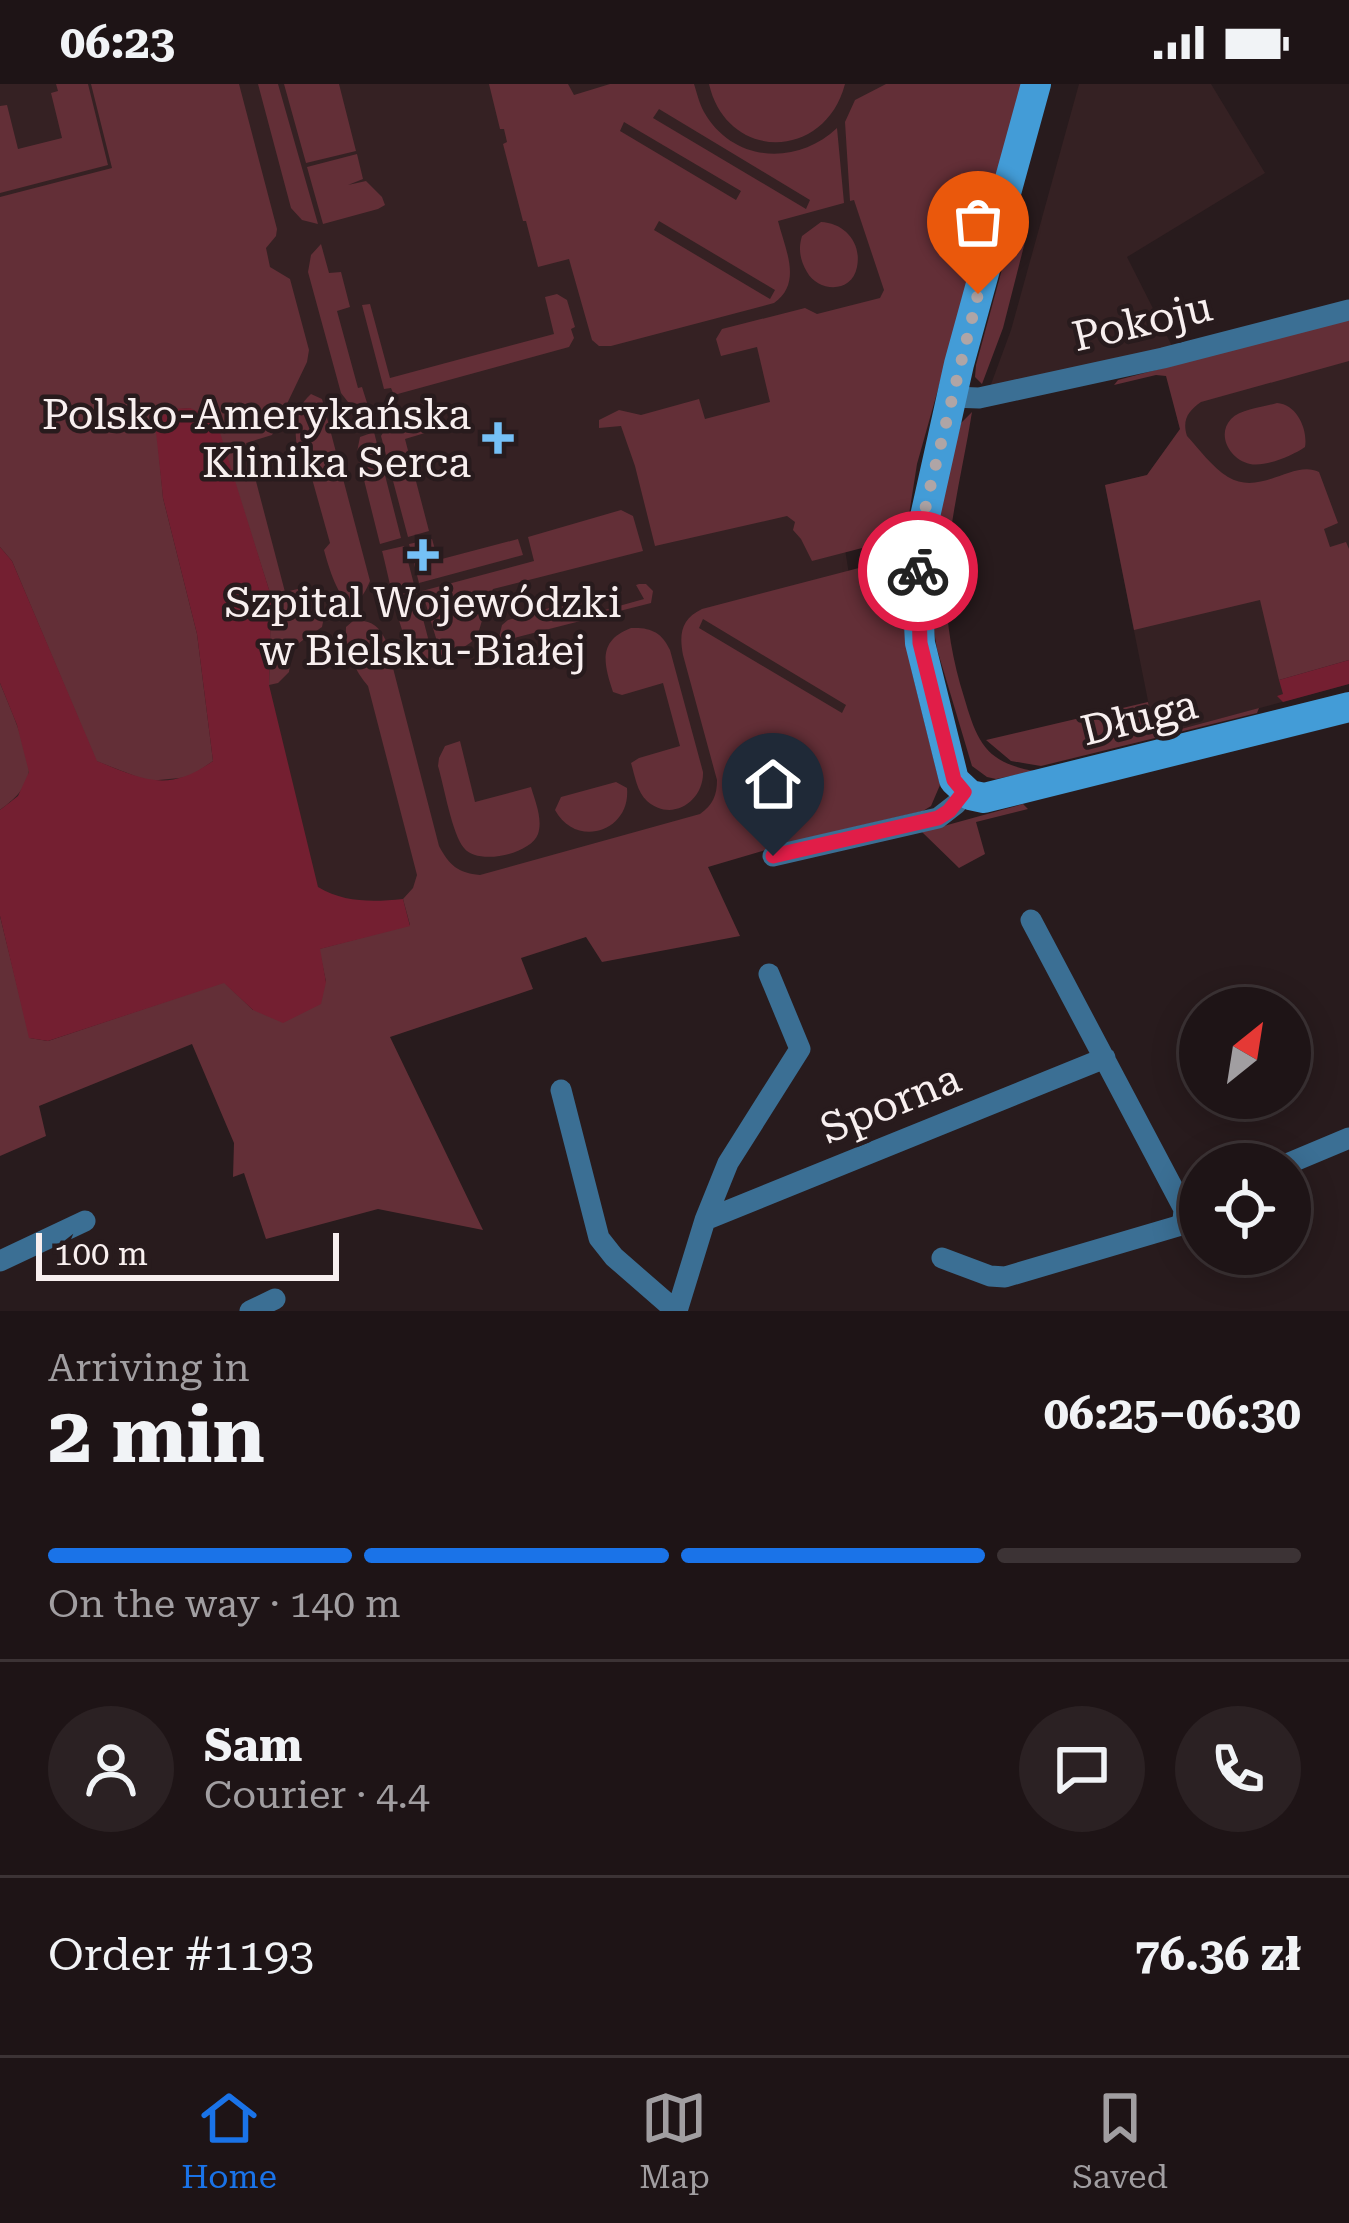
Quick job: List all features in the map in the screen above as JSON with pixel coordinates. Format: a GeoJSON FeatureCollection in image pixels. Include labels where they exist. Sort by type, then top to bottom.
{"type":"FeatureCollection","features":[{"type":"Feature","properties":{"kind":"street"},"geometry":{"type":"LineString","coordinates":[[773,856],[938,818],[949,811],[959,786],[920,643],[917,589],[922,521],[1036,84]]}},
{"type":"Feature","properties":{"kind":"street","name":"Pokoju"},"geometry":{"type":"LineString","coordinates":[[951,397],[980,398],[1349,310]]}},
{"type":"Feature","properties":{"kind":"street","name":"Długa"},"geometry":{"type":"LineString","coordinates":[[959,786],[976,797],[1000,794],[1349,706]]}},
{"type":"Feature","properties":{"kind":"street"},"geometry":{"type":"LineString","coordinates":[[1031,920],[1179,1183]]}},
{"type":"Feature","properties":{"kind":"street","name":"Sporna"},"geometry":{"type":"LineString","coordinates":[[676,1311],[728,1163],[800,1049],[769,974]]}},
{"type":"Feature","properties":{"kind":"street","name":"Sporna"},"geometry":{"type":"LineString","coordinates":[[705,1220],[1105,1058]]}},
{"type":"Feature","properties":{"kind":"street"},"geometry":{"type":"LineString","coordinates":[[561,1090],[599,1238],[676,1311]]}},
{"type":"Feature","properties":{"kind":"street"},"geometry":{"type":"LineString","coordinates":[[1311,1154],[1349,1138]]}},
{"type":"Feature","properties":{"kind":"street"},"geometry":{"type":"LineString","coordinates":[[0,1261],[85,1221]]}},
{"type":"Feature","properties":{"kind":"street"},"geometry":{"type":"LineString","coordinates":[[943,1258],[990,1276],[1024,1273],[1179,1225]]}},
{"type":"Feature","properties":{"kind":"street"},"geometry":{"type":"LineString","coordinates":[[250,1311],[275,1299]]}},
{"type":"Feature","properties":{"kind":"shaded area","name":"Szpital Wojewódzki w Bielsku-Białej"},"geometry":{"type":"Polygon","coordinates":[[[0,84],[988,84],[845,549],[870,709],[903,796],[34,1030],[0,876],[0,84]]]}},
{"type":"Feature","properties":{"kind":"shaded area"},"geometry":{"type":"Polygon","coordinates":[[[56,84],[88,84],[108,165],[0,193],[0,106],[7,105],[18,149],[62,138],[51,93],[58,91],[56,84]]]}},
{"type":"Feature","properties":{"kind":"shaded area"},"geometry":{"type":"Polygon","coordinates":[[[91,84],[239,84],[277,229],[266,248],[270,267],[290,279],[309,350],[272,435],[246,443],[285,592],[312,590],[324,617],[322,627],[295,648],[289,672],[278,683],[269,685],[271,596],[243,509],[190,408],[170,410],[156,422],[163,498],[197,634],[213,761],[190,777],[148,781],[96,761],[12,561],[0,547],[0,197],[112,168],[91,84]]]}},
{"type":"Feature","properties":{"kind":"shaded area"},"geometry":{"type":"Polygon","coordinates":[[[258,84],[278,84],[318,224],[302,220],[291,208],[258,84]]]}},
{"type":"Feature","properties":{"kind":"shaded area"},"geometry":{"type":"Polygon","coordinates":[[[284,84],[339,84],[356,151],[306,163],[284,84]]]}},
{"type":"Feature","properties":{"kind":"shaded area"},"geometry":{"type":"Polygon","coordinates":[[[489,84],[568,84],[574,95],[610,84],[694,84],[702,109],[716,129],[748,149],[785,153],[803,149],[837,128],[844,203],[778,221],[790,276],[783,295],[774,303],[599,346],[592,340],[569,259],[538,267],[503,144],[507,142],[504,129],[500,129],[489,84]],[[659,109],[653,118],[806,209],[810,200],[659,109]],[[624,122],[620,131],[736,200],[741,191],[624,122]],[[659,221],[654,230],[770,299],[775,290],[659,221]]]}},
{"type":"Feature","properties":{"kind":"shaded area"},"geometry":{"type":"Polygon","coordinates":[[[709,84],[845,84],[834,109],[818,127],[798,138],[776,142],[755,139],[735,128],[719,110],[709,84]]]}},
{"type":"Feature","properties":{"kind":"shaded area"},"geometry":{"type":"Polygon","coordinates":[[[886,84],[1024,84],[917,464],[908,521],[892,537],[812,561],[793,530],[795,522],[787,516],[655,546],[621,426],[599,428],[599,420],[619,410],[641,415],[699,399],[705,419],[770,402],[757,347],[721,356],[716,339],[722,329],[805,308],[817,314],[880,298],[884,290],[854,200],[850,201],[845,122],[855,100],[886,84]]]}},
{"type":"Feature","properties":{"kind":"shaded area"},"geometry":{"type":"Polygon","coordinates":[[[1079,84],[1211,84],[1265,173],[1127,257],[1172,346],[990,387],[1011,330],[1079,84]]]}},
{"type":"Feature","properties":{"kind":"shaded area"},"geometry":{"type":"Polygon","coordinates":[[[357,154],[363,179],[348,185],[366,181],[385,205],[323,224],[307,167],[357,154]]]}},
{"type":"Feature","properties":{"kind":"shaded area"},"geometry":{"type":"Polygon","coordinates":[[[821,222],[844,230],[857,250],[854,276],[842,286],[826,286],[812,279],[803,263],[802,236],[821,222]]]}},
{"type":"Feature","properties":{"kind":"shaded area"},"geometry":{"type":"Polygon","coordinates":[[[1028,230],[1003,328],[982,384],[975,377],[976,365],[1008,247],[1014,237],[1028,230]]]}},
{"type":"Feature","properties":{"kind":"shaded area"},"geometry":{"type":"Polygon","coordinates":[[[321,244],[329,273],[341,272],[350,307],[337,311],[358,388],[362,387],[368,406],[348,402],[341,393],[308,272],[311,255],[321,244]]]}},
{"type":"Feature","properties":{"kind":"shaded area"},"geometry":{"type":"Polygon","coordinates":[[[557,294],[567,300],[575,327],[569,347],[394,395],[391,388],[384,389],[362,305],[370,304],[390,378],[554,334],[545,297],[557,294]]]}},
{"type":"Feature","properties":{"kind":"shaded area"},"geometry":{"type":"Polygon","coordinates":[[[1349,319],[1349,361],[1201,402],[1185,425],[1187,436],[1211,463],[1240,482],[1264,481],[1298,470],[1319,472],[1338,523],[1324,529],[1330,547],[1346,542],[1349,549],[1349,660],[1279,680],[1260,600],[1134,630],[1105,485],[1147,475],[1180,429],[1166,376],[1114,385],[1118,380],[1349,319]]]}},
{"type":"Feature","properties":{"kind":"shaded area"},"geometry":{"type":"Polygon","coordinates":[[[1349,326],[1349,684],[1155,736],[1105,485],[1147,475],[1180,430],[1167,375],[1349,326]]]}},
{"type":"Feature","properties":{"kind":"shaded area"},"geometry":{"type":"Polygon","coordinates":[[[311,394],[322,399],[370,581],[354,602],[341,594],[331,572],[324,550],[330,543],[304,450],[297,447],[297,418],[311,394]]]}},
{"type":"Feature","properties":{"kind":"shaded area"},"geometry":{"type":"Polygon","coordinates":[[[1277,403],[1300,419],[1305,447],[1264,464],[1236,458],[1225,439],[1231,419],[1277,403]]]}},
{"type":"Feature","properties":{"kind":"shaded area"},"geometry":{"type":"Polygon","coordinates":[[[190,408],[216,420],[271,596],[269,685],[318,887],[359,900],[403,899],[410,926],[320,949],[326,982],[321,1004],[283,1023],[253,1010],[224,983],[48,1041],[29,1038],[0,916],[0,810],[18,796],[29,772],[0,683],[0,547],[12,561],[97,761],[129,774],[169,780],[213,761],[197,634],[163,498],[155,422],[171,409],[190,408]]]}},
{"type":"Feature","properties":{"kind":"shaded area"},"geometry":{"type":"Polygon","coordinates":[[[972,412],[947,565],[951,643],[979,738],[994,756],[1035,771],[996,779],[972,766],[932,619],[933,551],[940,507],[961,423],[972,412]]]}},
{"type":"Feature","properties":{"kind":"shaded area"},"geometry":{"type":"Polygon","coordinates":[[[423,417],[435,430],[405,439],[429,531],[408,537],[381,436],[385,429],[423,417]]]}},
{"type":"Feature","properties":{"kind":"shaded area"},"geometry":{"type":"Polygon","coordinates":[[[374,432],[401,538],[380,544],[357,452],[360,437],[374,432]]]}},
{"type":"Feature","properties":{"kind":"shaded area"},"geometry":{"type":"Polygon","coordinates":[[[621,510],[633,516],[643,551],[493,589],[474,639],[441,655],[422,591],[534,561],[528,537],[621,510]]]}},
{"type":"Feature","properties":{"kind":"shaded area"},"geometry":{"type":"Polygon","coordinates":[[[432,539],[438,560],[518,539],[523,555],[419,583],[409,544],[432,539]]]}},
{"type":"Feature","properties":{"kind":"shaded area"},"geometry":{"type":"Polygon","coordinates":[[[404,546],[434,661],[420,659],[410,649],[396,607],[382,551],[404,546]]]}},
{"type":"Feature","properties":{"kind":"shaded area"},"geometry":{"type":"Polygon","coordinates":[[[878,563],[894,571],[902,585],[911,668],[940,785],[931,806],[923,811],[708,867],[740,936],[602,962],[586,937],[521,958],[533,989],[390,1037],[483,1230],[378,1209],[266,1239],[244,1173],[233,1177],[234,1143],[192,1044],[39,1106],[46,1136],[0,1156],[0,916],[30,1038],[48,1041],[224,982],[253,1010],[326,982],[319,949],[410,925],[403,899],[417,875],[368,686],[349,651],[346,627],[353,621],[373,624],[386,641],[439,846],[455,867],[480,875],[700,814],[708,807],[717,780],[681,640],[686,622],[702,609],[878,563]],[[703,619],[699,628],[842,713],[846,705],[703,619]]]}},
{"type":"Feature","properties":{"kind":"shaded area"},"geometry":{"type":"Polygon","coordinates":[[[646,584],[653,591],[651,603],[502,641],[499,637],[508,620],[563,604],[576,618],[644,599],[636,585],[646,584]]]}},
{"type":"Feature","properties":{"kind":"shaded area"},"geometry":{"type":"Polygon","coordinates":[[[631,628],[655,632],[670,650],[703,772],[698,792],[676,809],[666,810],[647,801],[631,763],[680,746],[663,683],[622,695],[613,692],[607,672],[608,647],[631,628]]]}},
{"type":"Feature","properties":{"kind":"shaded area"},"geometry":{"type":"Polygon","coordinates":[[[1349,660],[1349,684],[1283,702],[1277,696],[1283,694],[1279,680],[1349,660]]]}},
{"type":"Feature","properties":{"kind":"shaded area"},"geometry":{"type":"Polygon","coordinates":[[[0,683],[29,770],[23,788],[0,810],[0,683]]]}},
{"type":"Feature","properties":{"kind":"shaded area"},"geometry":{"type":"Polygon","coordinates":[[[1148,702],[1155,736],[1259,708],[1257,713],[1041,766],[1011,761],[986,740],[1148,702]]]}},
{"type":"Feature","properties":{"kind":"shaded area"},"geometry":{"type":"Polygon","coordinates":[[[460,741],[475,802],[531,787],[539,828],[525,847],[492,857],[464,848],[438,766],[445,746],[460,741]]]}},
{"type":"Feature","properties":{"kind":"shaded area"},"geometry":{"type":"Polygon","coordinates":[[[616,782],[627,788],[626,803],[612,825],[588,832],[576,829],[555,810],[561,797],[616,782]]]}},
{"type":"Feature","properties":{"kind":"shaded area"},"geometry":{"type":"Polygon","coordinates":[[[1023,804],[1028,809],[976,822],[985,854],[959,868],[922,832],[1023,804]]]}},
{"type":"Feature","properties":{"kind":"way so far"},"geometry":{"type":"LineString","coordinates":[[918,571],[926,504],[978,294]]}},
{"type":"Feature","properties":{"kind":"place","name":"Polsko-Amerykańska Klinika Serca"},"geometry":{"type":"Point","coordinates":[498,438]}},
{"type":"Feature","properties":{"kind":"place","name":"Szpital Wojewódzki w Bielsku-Białej"},"geometry":{"type":"Point","coordinates":[423,555]}},
{"type":"Feature","properties":{"kind":"route"},"geometry":{"type":"LineString","coordinates":[[773,856],[938,818],[964,792],[954,780],[920,643],[918,571]]}}]}
